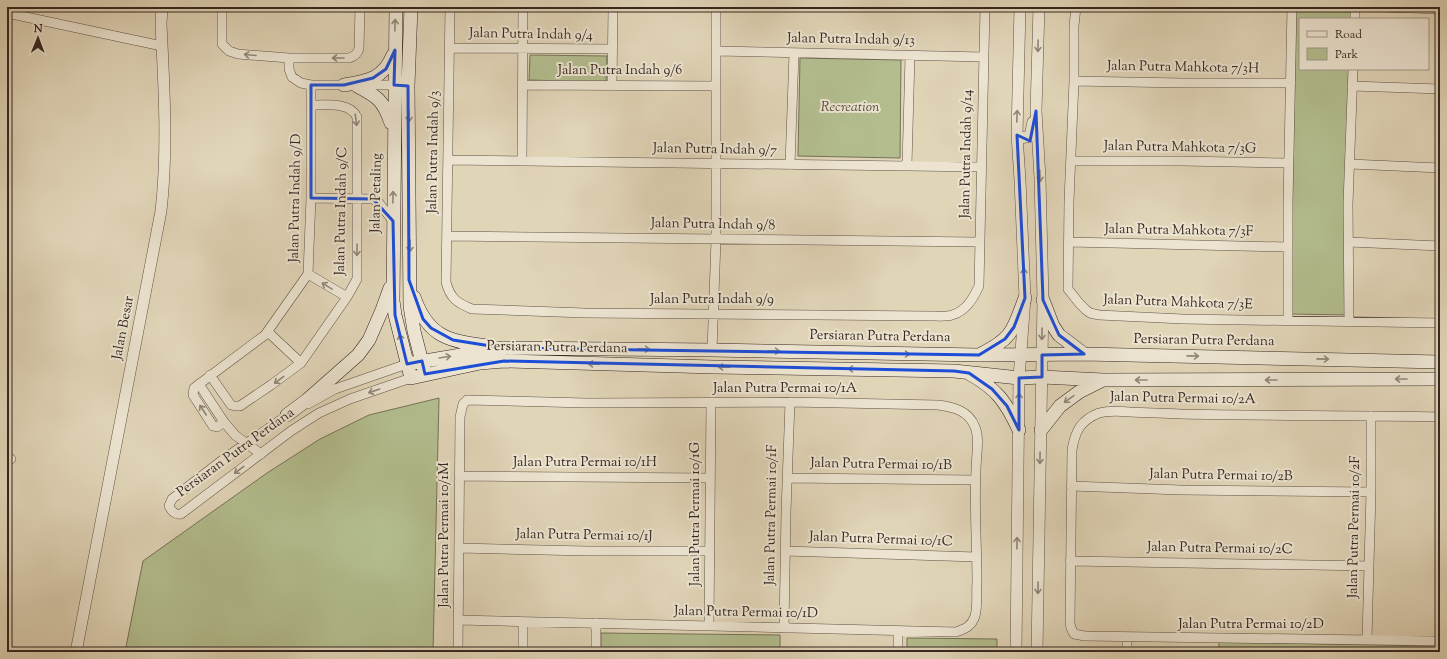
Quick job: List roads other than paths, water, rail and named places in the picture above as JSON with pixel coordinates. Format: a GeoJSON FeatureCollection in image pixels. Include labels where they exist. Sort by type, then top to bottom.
{"type":"FeatureCollection","features":[{"type":"Feature","properties":{"kind":"main road","name":"Jalan Petaling"},"geometry":{"type":"LineString","coordinates":[[396,7],[394,85],[393,301],[395,315],[411,378]]}},
{"type":"Feature","properties":{"kind":"main road"},"geometry":{"type":"LineString","coordinates":[[411,7],[408,86],[409,280],[414,330],[425,374]]}},
{"type":"Feature","properties":{"kind":"main road"},"geometry":{"type":"LineString","coordinates":[[344,85],[364,82],[381,74],[390,63],[395,50]]}},
{"type":"Feature","properties":{"kind":"main road"},"geometry":{"type":"LineString","coordinates":[[357,86],[376,95],[382,102],[388,112],[394,130]]}},
{"type":"Feature","properties":{"kind":"main road"},"geometry":{"type":"LineString","coordinates":[[286,415],[307,400],[358,355],[369,340],[393,279]]}},
{"type":"Feature","properties":{"kind":"main road"},"geometry":{"type":"LineString","coordinates":[[409,280],[417,307],[423,319],[432,328],[452,340],[503,348]]}},
{"type":"Feature","properties":{"kind":"main road"},"geometry":{"type":"LineString","coordinates":[[979,355],[995,347],[1005,339],[1014,328],[1024,298]]}},
{"type":"Feature","properties":{"kind":"main road"},"geometry":{"type":"LineString","coordinates":[[1043,300],[1053,326],[1059,335],[1084,354]]}},
{"type":"Feature","properties":{"kind":"main road","name":"Persiaran Putra Perdana"},"geometry":{"type":"LineString","coordinates":[[407,364],[503,348],[979,355],[1084,354],[1440,362]]}},
{"type":"Feature","properties":{"kind":"main road","name":"Persiaran Putra Perdana"},"geometry":{"type":"LineString","coordinates":[[411,378],[480,363],[504,361],[713,367],[954,371],[1019,378],[1042,377],[1103,380],[1440,379]]}},
{"type":"Feature","properties":{"kind":"main road"},"geometry":{"type":"LineString","coordinates":[[954,371],[969,373],[992,389],[1007,406],[1018,430]]}},
{"type":"Feature","properties":{"kind":"main road"},"geometry":{"type":"LineString","coordinates":[[1041,430],[1064,402],[1079,392],[1103,380]]}},
{"type":"Feature","properties":{"kind":"street","name":"Jalan Besar"},"geometry":{"type":"LineString","coordinates":[[76,652],[161,211],[165,178],[166,141],[162,7]]}},
{"type":"Feature","properties":{"kind":"street"},"geometry":{"type":"LineString","coordinates":[[222,7],[222,44],[224,48],[238,54],[289,58],[353,57],[357,54],[359,49],[360,7]]}},
{"type":"Feature","properties":{"kind":"street","name":"Jalan Putra Indah 9/3"},"geometry":{"type":"LineString","coordinates":[[450,7],[446,282],[452,297]]}},
{"type":"Feature","properties":{"kind":"street"},"geometry":{"type":"LineString","coordinates":[[522,161],[523,7]]}},
{"type":"Feature","properties":{"kind":"street"},"geometry":{"type":"LineString","coordinates":[[612,86],[613,7]]}},
{"type":"Feature","properties":{"kind":"street"},"geometry":{"type":"LineString","coordinates":[[712,350],[716,240],[716,7]]}},
{"type":"Feature","properties":{"kind":"street","name":"Jalan Putra Indah 9/14"},"geometry":{"type":"LineString","coordinates":[[972,301],[978,286],[985,7]]}},
{"type":"Feature","properties":{"kind":"street"},"geometry":{"type":"LineString","coordinates":[[1016,652],[1019,378],[1024,298],[1017,135],[1020,7]]}},
{"type":"Feature","properties":{"kind":"street"},"geometry":{"type":"LineString","coordinates":[[1038,652],[1043,300],[1040,178],[1036,111],[1039,7]]}},
{"type":"Feature","properties":{"kind":"street","name":"Jalan Putra Mahkota 7/3E"},"geometry":{"type":"LineString","coordinates":[[1076,7],[1074,26],[1074,81],[1069,201],[1070,242],[1068,289],[1078,303],[1090,312],[1099,314],[1183,319],[1440,323]]}},
{"type":"Feature","properties":{"kind":"street"},"geometry":{"type":"LineString","coordinates":[[1288,320],[1288,163],[1292,7]]}},
{"type":"Feature","properties":{"kind":"street"},"geometry":{"type":"LineString","coordinates":[[1354,18],[1355,7]]}},
{"type":"Feature","properties":{"kind":"street"},"geometry":{"type":"LineString","coordinates":[[1381,7],[1440,9]]}},
{"type":"Feature","properties":{"kind":"street"},"geometry":{"type":"LineString","coordinates":[[7,13],[162,46]]}},
{"type":"Feature","properties":{"kind":"street","name":"Jalan Putra Indah 9/4"},"geometry":{"type":"LineString","coordinates":[[449,48],[612,49]]}},
{"type":"Feature","properties":{"kind":"street","name":"Jalan Putra Indah 9/13"},"geometry":{"type":"LineString","coordinates":[[717,51],[984,57]]}},
{"type":"Feature","properties":{"kind":"street"},"geometry":{"type":"LineString","coordinates":[[790,164],[794,53]]}},
{"type":"Feature","properties":{"kind":"street"},"geometry":{"type":"LineString","coordinates":[[907,165],[910,56]]}},
{"type":"Feature","properties":{"kind":"street"},"geometry":{"type":"LineString","coordinates":[[289,58],[289,69],[292,77],[301,83],[311,85],[408,86]]}},
{"type":"Feature","properties":{"kind":"street"},"geometry":{"type":"LineString","coordinates":[[1350,321],[1348,204],[1353,70]]}},
{"type":"Feature","properties":{"kind":"street","name":"Jalan Putra Mahkota 7/3H"},"geometry":{"type":"LineString","coordinates":[[1074,81],[1291,83]]}},
{"type":"Feature","properties":{"kind":"street","name":"Jalan Putra Indah 9/D"},"geometry":{"type":"LineString","coordinates":[[246,443],[235,435],[224,422],[217,427],[213,426],[193,395],[194,388],[268,332],[308,274],[311,198],[311,85]]}},
{"type":"Feature","properties":{"kind":"street","name":"Jalan Putra Indah 9/6"},"geometry":{"type":"LineString","coordinates":[[522,85],[716,86]]}},
{"type":"Feature","properties":{"kind":"street"},"geometry":{"type":"LineString","coordinates":[[1352,86],[1440,89]]}},
{"type":"Feature","properties":{"kind":"street","name":"Jalan Putra Indah 9/C"},"geometry":{"type":"LineString","coordinates":[[210,375],[230,405],[240,406],[301,362],[347,298],[357,279],[357,117],[355,112],[348,108],[329,105],[312,105]]}},
{"type":"Feature","properties":{"kind":"street"},"geometry":{"type":"LineString","coordinates":[[1017,135],[1022,138],[1030,136],[1036,111]]}},
{"type":"Feature","properties":{"kind":"street","name":"Jalan Putra Indah 9/7"},"geometry":{"type":"LineString","coordinates":[[448,160],[981,167]]}},
{"type":"Feature","properties":{"kind":"street","name":"Jalan Putra Mahkota 7/3G"},"geometry":{"type":"LineString","coordinates":[[1071,161],[1288,163]]}},
{"type":"Feature","properties":{"kind":"street"},"geometry":{"type":"LineString","coordinates":[[1350,164],[1440,168]]}},
{"type":"Feature","properties":{"kind":"street"},"geometry":{"type":"LineString","coordinates":[[311,198],[373,199],[379,203],[393,221]]}},
{"type":"Feature","properties":{"kind":"street","name":"Jalan Putra Indah 9/8"},"geometry":{"type":"LineString","coordinates":[[447,236],[979,242]]}},
{"type":"Feature","properties":{"kind":"street","name":"Jalan Putra Mahkota 7/3F"},"geometry":{"type":"LineString","coordinates":[[1070,242],[1288,247]]}},
{"type":"Feature","properties":{"kind":"street"},"geometry":{"type":"LineString","coordinates":[[1349,242],[1440,246]]}},
{"type":"Feature","properties":{"kind":"street"},"geometry":{"type":"LineString","coordinates":[[308,274],[347,298]]}},
{"type":"Feature","properties":{"kind":"street","name":"Jalan Putra Indah 9/9"},"geometry":{"type":"LineString","coordinates":[[452,297],[460,304],[472,309],[584,313],[952,316],[964,309],[972,301]]}},
{"type":"Feature","properties":{"kind":"street"},"geometry":{"type":"LineString","coordinates":[[268,332],[301,362]]}},
{"type":"Feature","properties":{"kind":"street","name":"Persiaran Putra Perdana"},"geometry":{"type":"LineString","coordinates":[[407,364],[335,389],[286,415],[225,458],[172,499],[169,506],[171,510],[174,514],[181,514],[291,431],[319,413],[350,399],[411,378]]}},
{"type":"Feature","properties":{"kind":"street","name":"Jalan Putra Permai 10/1A"},"geometry":{"type":"LineString","coordinates":[[460,417],[463,404],[467,400],[587,403],[790,402],[922,405],[955,408],[963,412],[976,428],[977,439],[975,480],[977,561]]}},
{"type":"Feature","properties":{"kind":"street","name":"Jalan Putra Permai 10/1G"},"geometry":{"type":"LineString","coordinates":[[709,626],[710,402]]}},
{"type":"Feature","properties":{"kind":"street","name":"Jalan Putra Permai 10/1F"},"geometry":{"type":"LineString","coordinates":[[784,628],[790,402]]}},
{"type":"Feature","properties":{"kind":"street","name":"Jalan Putra Permai 10/2A"},"geometry":{"type":"LineString","coordinates":[[1070,623],[1072,450],[1074,438],[1079,427],[1086,420],[1101,412],[1113,411],[1182,414],[1440,417]]}},
{"type":"Feature","properties":{"kind":"street","name":"Jalan Putra Permai 10/2F"},"geometry":{"type":"LineString","coordinates":[[1367,639],[1371,492],[1371,416]]}},
{"type":"Feature","properties":{"kind":"street","name":"Jalan Putra Permai 10/1M"},"geometry":{"type":"LineString","coordinates":[[458,652],[460,417]]}},
{"type":"Feature","properties":{"kind":"street"},"geometry":{"type":"LineString","coordinates":[[246,443],[260,454]]}},
{"type":"Feature","properties":{"kind":"street","name":"Jalan Putra Permai 10/1H"},"geometry":{"type":"LineString","coordinates":[[459,476],[710,478]]}},
{"type":"Feature","properties":{"kind":"street","name":"Jalan Putra Permai 10/1B"},"geometry":{"type":"LineString","coordinates":[[787,478],[975,480]]}},
{"type":"Feature","properties":{"kind":"street","name":"Jalan Putra Permai 10/2B"},"geometry":{"type":"LineString","coordinates":[[1072,486],[1182,490],[1371,492]]}},
{"type":"Feature","properties":{"kind":"street","name":"Jalan Putra Permai 10/1J"},"geometry":{"type":"LineString","coordinates":[[458,548],[588,551],[710,551]]}},
{"type":"Feature","properties":{"kind":"street","name":"Jalan Putra Permai 10/1C"},"geometry":{"type":"LineString","coordinates":[[785,551],[977,561]]}},
{"type":"Feature","properties":{"kind":"street","name":"Jalan Putra Permai 10/1D"},"geometry":{"type":"LineString","coordinates":[[458,620],[956,632],[969,627],[976,614],[977,561]]}},
{"type":"Feature","properties":{"kind":"street","name":"Jalan Putra Permai 10/2C"},"geometry":{"type":"LineString","coordinates":[[1070,561],[1369,566]]}},
{"type":"Feature","properties":{"kind":"street"},"geometry":{"type":"LineString","coordinates":[[523,622],[523,652]]}},
{"type":"Feature","properties":{"kind":"street"},"geometry":{"type":"LineString","coordinates":[[596,623],[596,652]]}},
{"type":"Feature","properties":{"kind":"street","name":"Jalan Putra Permai 10/2D"},"geometry":{"type":"LineString","coordinates":[[1070,623],[1074,634],[1085,636],[1440,641]]}},
{"type":"Feature","properties":{"kind":"street"},"geometry":{"type":"LineString","coordinates":[[898,631],[898,652]]}},
{"type":"Feature","properties":{"kind":"street"},"geometry":{"type":"LineString","coordinates":[[1127,637],[1127,652]]}},
{"type":"Feature","properties":{"kind":"street"},"geometry":{"type":"LineString","coordinates":[[1033,652],[1038,640]]}},
{"type":"Feature","properties":{"kind":"park label","name":"Recreation"},"geometry":{"type":"Point","coordinates":[850,108]}}]}
